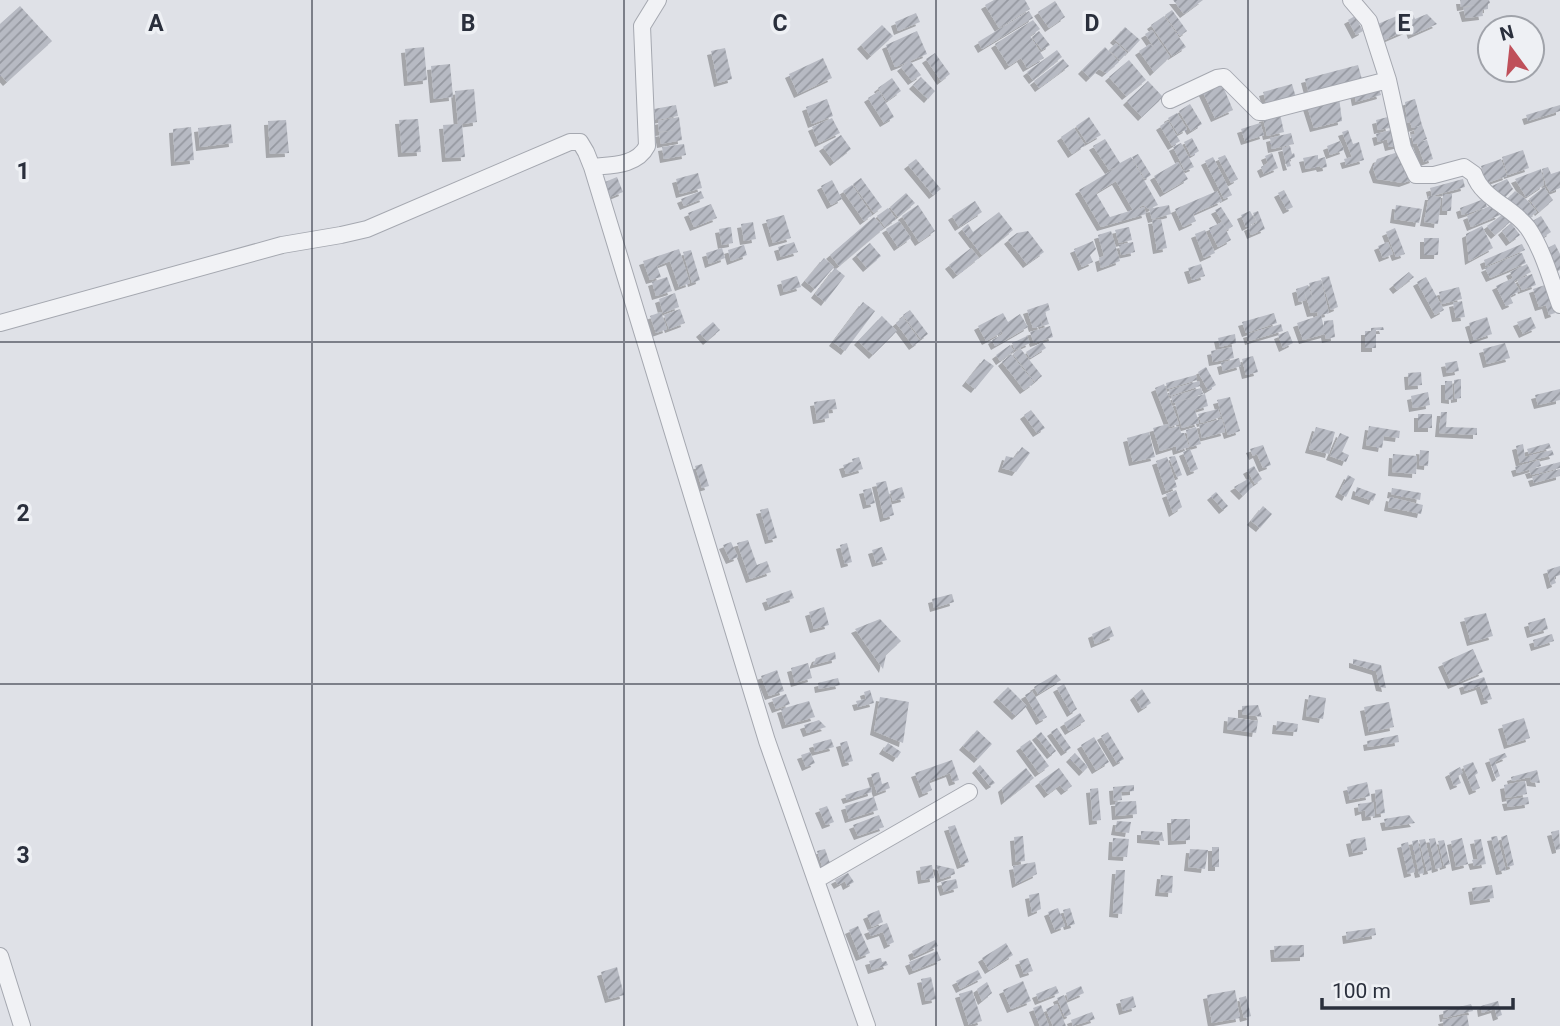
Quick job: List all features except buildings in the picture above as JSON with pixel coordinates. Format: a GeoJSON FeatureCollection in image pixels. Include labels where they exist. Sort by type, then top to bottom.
{"type":"FeatureCollection","features":[{"type":"Feature","properties":{"kind":"street"},"geometry":{"type":"LineString","coordinates":[[592,167],[629,162],[643,154],[647,146],[642,26],[658,0]]}},
{"type":"Feature","properties":{"kind":"street"},"geometry":{"type":"LineString","coordinates":[[1351,0],[1369,21],[1388,80],[1403,148],[1416,175],[1434,175],[1464,167],[1474,174],[1483,189],[1517,216],[1528,229],[1560,305]]}},
{"type":"Feature","properties":{"kind":"street"},"geometry":{"type":"LineString","coordinates":[[1170,100],[1224,77],[1259,112],[1264,112],[1388,80]]}},
{"type":"Feature","properties":{"kind":"street"},"geometry":{"type":"LineString","coordinates":[[0,323],[282,245],[367,229],[570,142],[580,142],[592,167],[766,741],[867,1026]]}},
{"type":"Feature","properties":{"kind":"street"},"geometry":{"type":"LineString","coordinates":[[816,880],[969,792]]}},
{"type":"Feature","properties":{"kind":"street"},"geometry":{"type":"LineString","coordinates":[[0,956],[22,1026]]}}]}
